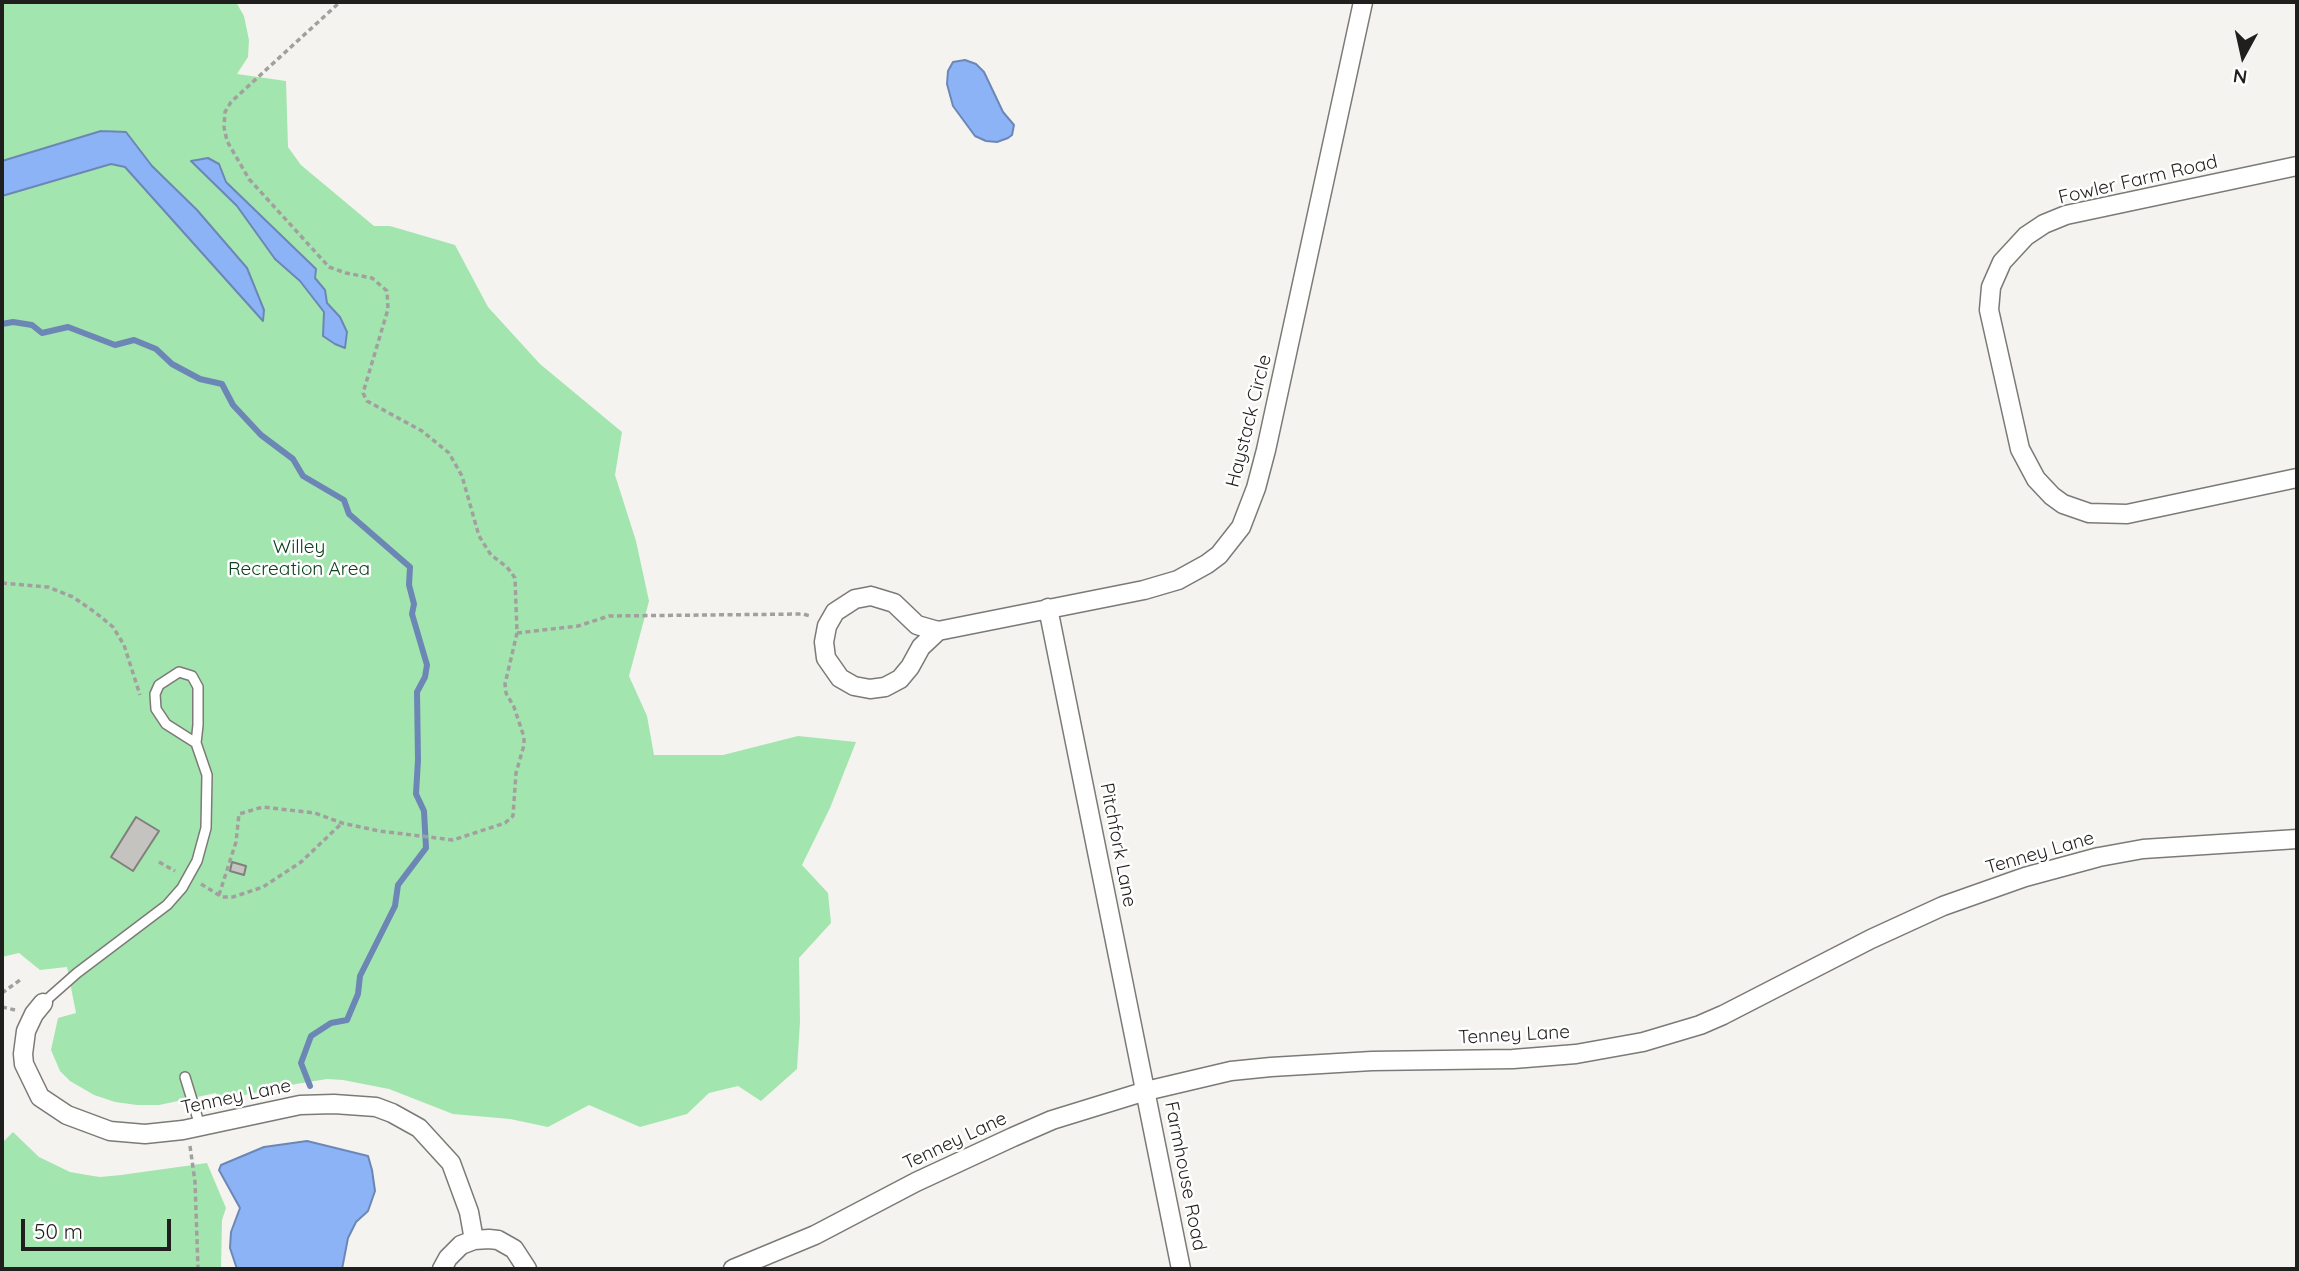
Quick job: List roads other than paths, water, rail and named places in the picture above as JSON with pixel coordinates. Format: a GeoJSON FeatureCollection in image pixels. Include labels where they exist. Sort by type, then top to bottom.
{"type":"FeatureCollection","features":[{"type":"Feature","properties":{"kind":"street","name":"Haystack Circle"},"geometry":{"type":"LineString","coordinates":[[938,631],[1144,590],[1178,580],[1219,555],[1245,519],[1266,450],[1363,2]]}},
{"type":"Feature","properties":{"kind":"street","name":"Fowler Farm Road"},"geometry":{"type":"LineString","coordinates":[[2297,166],[2066,215],[2044,224],[2026,236],[2002,262],[1991,287],[1989,310],[2020,449],[2036,479],[2063,504],[2089,513],[2127,514],[2297,478]]}},
{"type":"Feature","properties":{"kind":"street"},"geometry":{"type":"LineString","coordinates":[[871,596],[894,603],[918,625],[938,631],[921,647],[900,679],[886,687],[870,689],[846,682],[830,665],[824,642],[828,623],[835,612],[848,602],[871,596]]}},
{"type":"Feature","properties":{"kind":"street","name":"Pitchfork Lane"},"geometry":{"type":"LineString","coordinates":[[1048,608],[1146,1091]]}},
{"type":"Feature","properties":{"kind":"street","name":"Tenney Lane"},"geometry":{"type":"LineString","coordinates":[[733,1269],[815,1235],[916,1182],[1013,1136],[1052,1120],[1146,1091],[1231,1071],[1271,1067],[1372,1061],[1513,1059],[1576,1054],[1643,1042],[1700,1025],[1901,925],[2025,877],[2099,857],[2143,849],[2297,839]]}},
{"type":"Feature","properties":{"kind":"street","name":"Tenney Lane"},"geometry":{"type":"LineString","coordinates":[[43,1003],[29,1021],[24,1037],[23,1054],[27,1073],[36,1091],[45,1101],[78,1121],[110,1131],[145,1134],[193,1128],[316,1104],[355,1105],[392,1113],[419,1128],[451,1163],[469,1212],[474,1240]]}},
{"type":"Feature","properties":{"kind":"street","name":"Farmhouse Road"},"geometry":{"type":"LineString","coordinates":[[1146,1091],[1181,1269]]}},
{"type":"Feature","properties":{"kind":"street"},"geometry":{"type":"LineString","coordinates":[[442,1269],[454,1251],[474,1240],[489,1238],[506,1244],[521,1256],[527,1269]]}},
{"type":"Feature","properties":{"kind":"lane"},"geometry":{"type":"LineString","coordinates":[[43,1003],[77,973],[167,905],[183,888],[192,872],[203,845],[208,804],[207,775],[196,743],[198,687],[192,676],[179,671],[159,685],[155,694],[156,709],[166,724],[196,743]]}},
{"type":"Feature","properties":{"kind":"lane"},"geometry":{"type":"LineString","coordinates":[[185,1077],[193,1128]]}},
{"type":"Feature","properties":{"kind":"water"},"geometry":{"type":"Polygon","coordinates":[[[965,60],[976,64],[984,72],[1003,112],[1014,125],[1012,135],[1008,138],[997,142],[975,136],[953,106],[947,84],[948,71],[953,62],[965,60]]]}},
{"type":"Feature","properties":{"kind":"water"},"geometry":{"type":"Polygon","coordinates":[[[101,131],[126,132],[152,166],[197,210],[247,268],[264,310],[263,321],[125,167],[111,164],[2,196],[2,161],[101,131]]]}},
{"type":"Feature","properties":{"kind":"water"},"geometry":{"type":"Polygon","coordinates":[[[208,158],[219,164],[226,182],[316,269],[315,278],[325,290],[327,303],[340,317],[347,332],[345,348],[323,336],[324,312],[300,281],[275,259],[237,206],[191,161],[208,158]]]}},
{"type":"Feature","properties":{"kind":"water"},"geometry":{"type":"Polygon","coordinates":[[[307,1141],[368,1156],[372,1170],[375,1191],[368,1211],[356,1222],[348,1238],[342,1269],[237,1269],[230,1248],[231,1232],[240,1208],[219,1170],[221,1165],[264,1147],[307,1141]]]}},
{"type":"Feature","properties":{"kind":"waterway"},"geometry":{"type":"LineString","coordinates":[[2,324],[13,322],[32,325],[42,333],[68,327],[115,345],[134,340],[156,349],[172,364],[200,379],[222,384],[233,405],[261,435],[293,459],[303,476],[344,500],[349,514],[410,567],[409,585],[414,604],[412,614],[427,665],[425,677],[417,692],[416,794],[424,811],[426,848],[398,885],[395,906],[360,976],[358,994],[347,1020],[331,1023],[311,1036],[301,1063],[310,1086]]}},
{"type":"Feature","properties":{"kind":"park label","name":"Willey Recreation Area"},"geometry":{"type":"Point","coordinates":[299,558]}}]}
